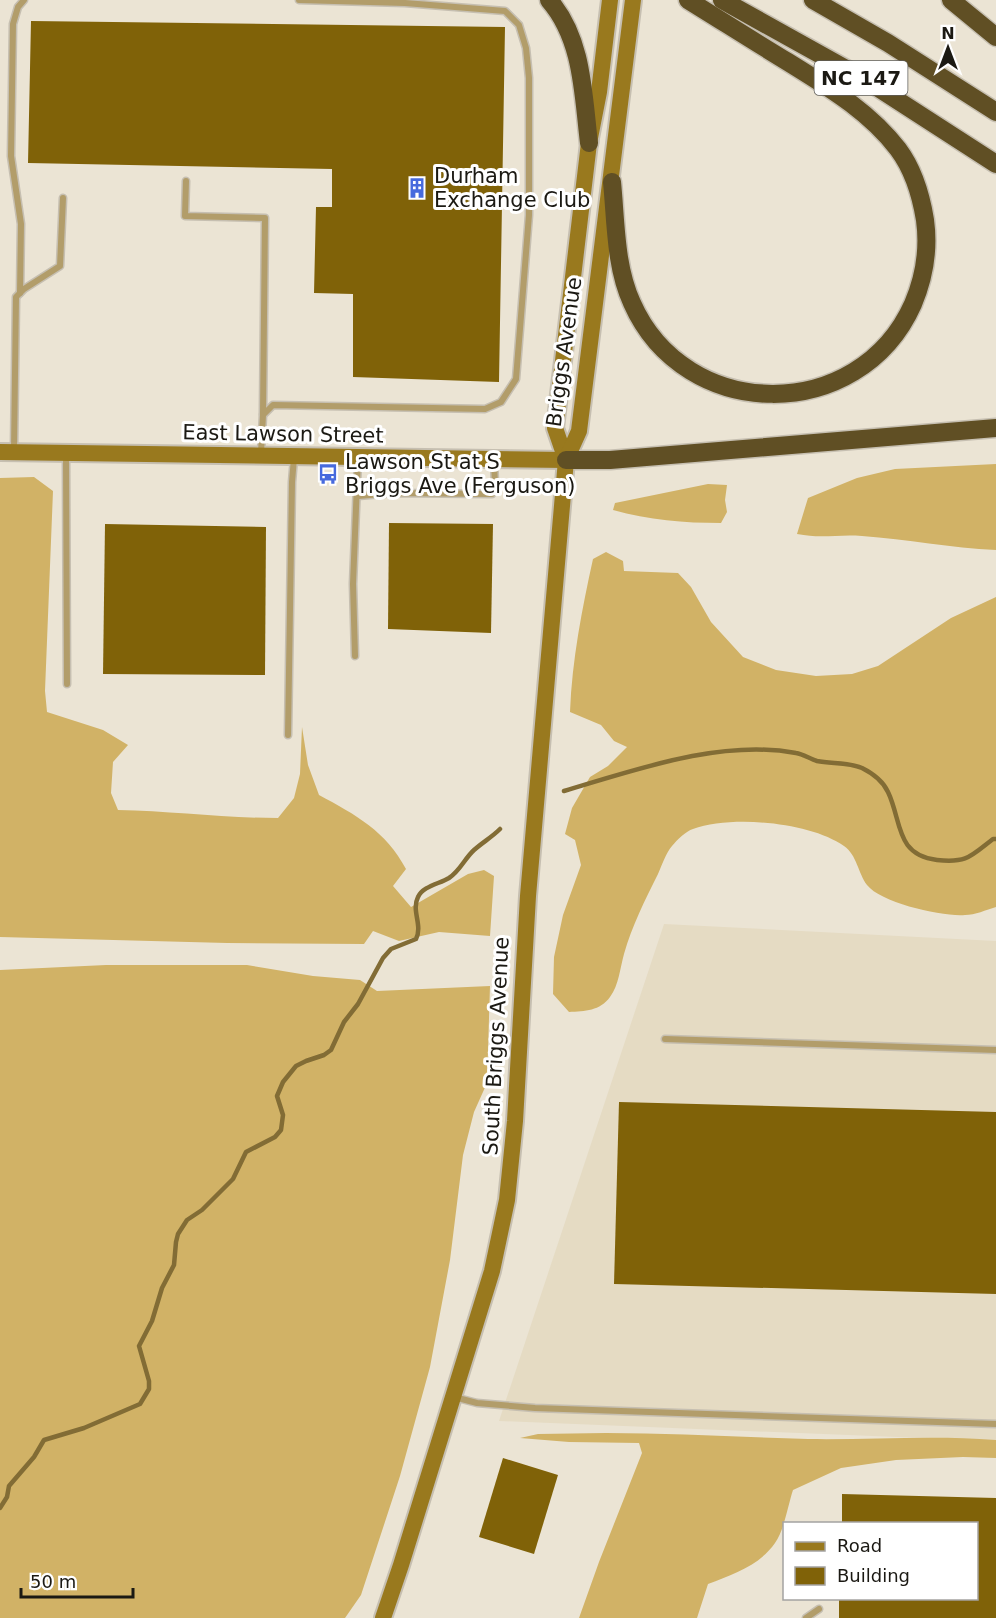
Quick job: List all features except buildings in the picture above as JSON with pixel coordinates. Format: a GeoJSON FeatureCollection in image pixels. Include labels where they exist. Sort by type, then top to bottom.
{"type":"FeatureCollection","features":[{"type":"Feature","properties":{"kind":"highway"},"geometry":{"type":"LineString","coordinates":[[549,0],[563,20],[575,49],[589,143]]}},
{"type":"Feature","properties":{"kind":"highway"},"geometry":{"type":"LineString","coordinates":[[612,182],[620,262],[624,282],[638,316],[648,332],[671,357],[716,384],[749,393],[785,394],[840,378],[858,368],[888,343],[900,328],[919,291],[924,270],[926,228],[918,187],[900,151],[872,120],[839,94],[688,0]]}},
{"type":"Feature","properties":{"kind":"highway","name":"NC 147"},"geometry":{"type":"LineString","coordinates":[[722,0],[866,80],[996,164]]}},
{"type":"Feature","properties":{"kind":"highway","name":"NC 147"},"geometry":{"type":"LineString","coordinates":[[813,0],[888,43],[996,112]]}},
{"type":"Feature","properties":{"kind":"highway"},"geometry":{"type":"LineString","coordinates":[[951,0],[996,37]]}},
{"type":"Feature","properties":{"kind":"highway"},"geometry":{"type":"LineString","coordinates":[[566,460],[610,460],[996,428]]}},
{"type":"Feature","properties":{"kind":"street","name":"Briggs Avenue"},"geometry":{"type":"LineString","coordinates":[[566,460],[555,428],[589,143],[599,92],[610,0]]}},
{"type":"Feature","properties":{"kind":"street","name":"Briggs Avenue"},"geometry":{"type":"LineString","coordinates":[[566,460],[579,431],[602,234],[612,182],[633,4]]}},
{"type":"Feature","properties":{"kind":"street","name":"East Lawson Street"},"geometry":{"type":"LineString","coordinates":[[7,452],[566,460]]}},
{"type":"Feature","properties":{"kind":"street","name":"South Briggs Avenue"},"geometry":{"type":"LineString","coordinates":[[383,1618],[492,1271],[507,1200],[512,1161],[529,884],[566,460]]}},
{"type":"Feature","properties":{"kind":"lane"},"geometry":{"type":"LineString","coordinates":[[20,293],[21,224],[11,156],[13,24],[18,7],[24,0]]}},
{"type":"Feature","properties":{"kind":"lane"},"geometry":{"type":"LineString","coordinates":[[263,415],[273,405],[286,404],[485,409],[501,402],[516,379],[529,214],[529,78],[526,48],[519,25],[505,11],[405,3],[299,0]]}},
{"type":"Feature","properties":{"kind":"lane"},"geometry":{"type":"LineString","coordinates":[[186,181],[185,216],[265,218],[261,457]]}},
{"type":"Feature","properties":{"kind":"lane"},"geometry":{"type":"LineString","coordinates":[[7,452],[16,297],[24,289],[60,266],[63,198]]}},
{"type":"Feature","properties":{"kind":"lane"},"geometry":{"type":"LineString","coordinates":[[66,453],[67,684]]}},
{"type":"Feature","properties":{"kind":"lane"},"geometry":{"type":"LineString","coordinates":[[288,735],[294,457]]}},
{"type":"Feature","properties":{"kind":"lane"},"geometry":{"type":"LineString","coordinates":[[355,656],[353,584],[358,458]]}},
{"type":"Feature","properties":{"kind":"lane"},"geometry":{"type":"LineString","coordinates":[[358,496],[394,493],[492,494],[495,486],[494,459]]}},
{"type":"Feature","properties":{"kind":"lane"},"geometry":{"type":"LineString","coordinates":[[664,1038],[996,1050]]}},
{"type":"Feature","properties":{"kind":"lane"},"geometry":{"type":"LineString","coordinates":[[453,1397],[477,1403],[536,1408],[996,1424]]}},
{"type":"Feature","properties":{"kind":"lane"},"geometry":{"type":"LineString","coordinates":[[806,1618],[819,1609]]}},
{"type":"Feature","properties":{"kind":"shaded area"},"geometry":{"type":"Polygon","coordinates":[[[996,464],[996,550],[862,536],[797,534],[808,498],[857,478],[895,469],[996,464]]]}},
{"type":"Feature","properties":{"kind":"shaded area"},"geometry":{"type":"Polygon","coordinates":[[[34,477],[53,491],[45,691],[47,712],[103,730],[128,745],[113,762],[111,793],[118,810],[278,818],[294,798],[300,774],[302,727],[308,765],[319,795],[358,817],[389,844],[406,869],[393,886],[411,907],[468,874],[484,870],[494,876],[490,936],[439,932],[399,941],[373,931],[364,944],[0,937],[0,478],[34,477]]]}},
{"type":"Feature","properties":{"kind":"shaded area"},"geometry":{"type":"Polygon","coordinates":[[[708,484],[727,485],[725,500],[727,512],[721,523],[667,520],[613,510],[615,503],[708,484]]]}},
{"type":"Feature","properties":{"kind":"shaded area"},"geometry":{"type":"Polygon","coordinates":[[[606,552],[623,561],[624,571],[678,573],[691,587],[711,622],[743,657],[776,670],[816,676],[852,674],[878,666],[951,618],[996,597],[996,907],[965,915],[942,914],[913,908],[874,892],[864,880],[855,859],[844,846],[812,831],[770,823],[728,822],[709,825],[687,832],[668,852],[635,923],[617,982],[610,997],[597,1008],[569,1012],[553,994],[554,957],[563,915],[581,865],[575,840],[565,834],[572,808],[590,777],[608,766],[627,747],[614,741],[601,725],[570,712],[578,635],[593,559],[606,552]]]}},
{"type":"Feature","properties":{"kind":"shaded area"},"geometry":{"type":"Polygon","coordinates":[[[664,924],[996,941],[996,1441],[499,1421],[664,924]]]}},
{"type":"Feature","properties":{"kind":"shaded area"},"geometry":{"type":"Polygon","coordinates":[[[106,965],[247,965],[313,976],[360,980],[377,991],[490,986],[487,1083],[474,1112],[463,1155],[450,1260],[430,1367],[400,1476],[361,1595],[345,1618],[0,1618],[0,970],[106,965]]]}},
{"type":"Feature","properties":{"kind":"shaded area"},"geometry":{"type":"Polygon","coordinates":[[[606,1433],[808,1439],[996,1440],[996,1458],[896,1460],[841,1468],[793,1490],[778,1538],[769,1551],[736,1573],[708,1584],[697,1618],[579,1618],[642,1453],[639,1443],[569,1442],[520,1438],[538,1434],[606,1433]]]}},
{"type":"Feature","properties":{"kind":"waterway"},"geometry":{"type":"LineString","coordinates":[[564,791],[678,759],[708,753],[767,750],[799,754],[817,761],[851,765],[870,772],[886,788],[907,844],[923,857],[955,861],[968,857],[996,839]]}},
{"type":"Feature","properties":{"kind":"waterway"},"geometry":{"type":"LineString","coordinates":[[0,1508],[7,1497],[9,1486],[34,1457],[44,1440],[84,1428],[140,1404],[149,1389],[149,1381],[139,1346],[152,1321],[162,1288],[174,1265],[178,1234],[187,1220],[202,1210],[233,1179],[246,1152],[275,1137],[281,1130],[283,1115],[277,1096],[283,1082],[296,1066],[331,1050],[344,1022],[358,1004],[383,958],[391,949],[416,939],[418,934],[416,902],[420,893],[453,875],[474,850],[500,829]]}},
{"type":"Feature","properties":{"kind":"place","name":"Durham Exchange Club"},"geometry":{"type":"Point","coordinates":[417,188]}},
{"type":"Feature","properties":{"kind":"place","name":"Lawson St at S Briggs Ave (Ferguson)"},"geometry":{"type":"Point","coordinates":[328,474]}}]}
